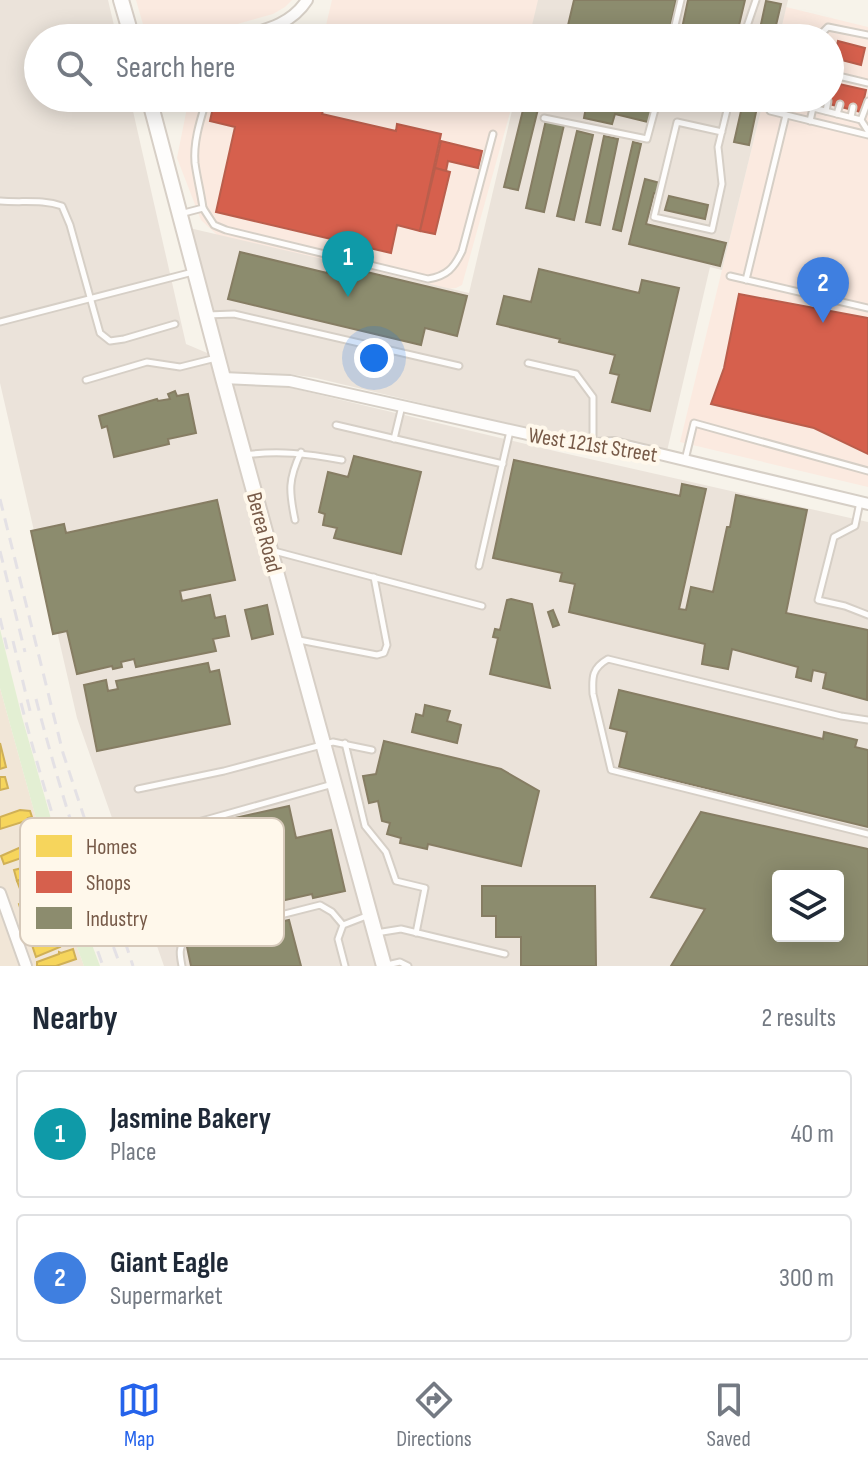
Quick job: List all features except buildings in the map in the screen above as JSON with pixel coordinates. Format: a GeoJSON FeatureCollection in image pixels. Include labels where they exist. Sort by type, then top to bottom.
{"type":"FeatureCollection","features":[{"type":"Feature","properties":{"kind":"main road"},"geometry":{"type":"LineString","coordinates":[[121,0],[128,24]]}},
{"type":"Feature","properties":{"kind":"main road","name":"Berea Road"},"geometry":{"type":"LineString","coordinates":[[153,112],[384,966]]}},
{"type":"Feature","properties":{"kind":"street"},"geometry":{"type":"LineString","coordinates":[[282,24],[307,0]]}},
{"type":"Feature","properties":{"kind":"street","name":"West 121st Street"},"geometry":{"type":"LineString","coordinates":[[223,378],[290,381],[577,445],[614,443],[864,503]]}},
{"type":"Feature","properties":{"kind":"street"},"geometry":{"type":"LineString","coordinates":[[0,893],[26,966]]}},
{"type":"Feature","properties":{"kind":"lane"},"geometry":{"type":"LineString","coordinates":[[675,24],[681,0]]}},
{"type":"Feature","properties":{"kind":"lane"},"geometry":{"type":"LineString","coordinates":[[748,24],[756,0]]}},
{"type":"Feature","properties":{"kind":"lane"},"geometry":{"type":"LineString","coordinates":[[844,30],[868,35]]}},
{"type":"Feature","properties":{"kind":"lane"},"geometry":{"type":"LineString","coordinates":[[844,80],[868,83]]}},
{"type":"Feature","properties":{"kind":"lane"},"geometry":{"type":"LineString","coordinates":[[861,120],[868,101]]}},
{"type":"Feature","properties":{"kind":"lane"},"geometry":{"type":"LineString","coordinates":[[851,117],[853,107]]}},
{"type":"Feature","properties":{"kind":"lane"},"geometry":{"type":"LineString","coordinates":[[202,112],[195,147],[195,165],[203,208],[214,225],[428,279],[439,277],[455,266],[462,251],[493,134]]}},
{"type":"Feature","properties":{"kind":"lane"},"geometry":{"type":"LineString","coordinates":[[544,118],[645,140],[654,112]]}},
{"type":"Feature","properties":{"kind":"lane"},"geometry":{"type":"LineString","coordinates":[[722,132],[677,122],[654,217],[712,230],[722,184],[718,147],[722,132],[727,112]]}},
{"type":"Feature","properties":{"kind":"lane"},"geometry":{"type":"LineString","coordinates":[[774,112],[868,133]]}},
{"type":"Feature","properties":{"kind":"lane"},"geometry":{"type":"LineString","coordinates":[[810,121],[812,112]]}},
{"type":"Feature","properties":{"kind":"lane"},"geometry":{"type":"LineString","coordinates":[[830,112],[861,120],[868,133]]}},
{"type":"Feature","properties":{"kind":"lane"},"geometry":{"type":"LineString","coordinates":[[746,280],[786,115]]}},
{"type":"Feature","properties":{"kind":"lane"},"geometry":{"type":"LineString","coordinates":[[0,201],[48,201],[62,206],[100,333],[110,341],[175,324]]}},
{"type":"Feature","properties":{"kind":"lane"},"geometry":{"type":"LineString","coordinates":[[179,214],[203,208]]}},
{"type":"Feature","properties":{"kind":"lane"},"geometry":{"type":"LineString","coordinates":[[0,322],[195,272]]}},
{"type":"Feature","properties":{"kind":"lane"},"geometry":{"type":"LineString","coordinates":[[730,276],[868,308]]}},
{"type":"Feature","properties":{"kind":"lane"},"geometry":{"type":"LineString","coordinates":[[206,316],[234,314],[459,366]]}},
{"type":"Feature","properties":{"kind":"lane"},"geometry":{"type":"LineString","coordinates":[[86,380],[147,362],[180,367],[217,357]]}},
{"type":"Feature","properties":{"kind":"lane"},"geometry":{"type":"LineString","coordinates":[[528,363],[576,374],[593,397],[593,444]]}},
{"type":"Feature","properties":{"kind":"lane"},"geometry":{"type":"LineString","coordinates":[[394,439],[402,406]]}},
{"type":"Feature","properties":{"kind":"lane"},"geometry":{"type":"LineString","coordinates":[[685,460],[694,423],[868,471]]}},
{"type":"Feature","properties":{"kind":"lane"},"geometry":{"type":"LineString","coordinates":[[336,425],[503,464]]}},
{"type":"Feature","properties":{"kind":"lane"},"geometry":{"type":"LineString","coordinates":[[479,566],[510,430]]}},
{"type":"Feature","properties":{"kind":"lane"},"geometry":{"type":"LineString","coordinates":[[244,455],[301,452],[342,460]]}},
{"type":"Feature","properties":{"kind":"lane"},"geometry":{"type":"LineString","coordinates":[[295,520],[290,495],[292,471],[301,452]]}},
{"type":"Feature","properties":{"kind":"lane"},"geometry":{"type":"LineString","coordinates":[[864,503],[855,526],[834,537],[818,600],[868,615]]}},
{"type":"Feature","properties":{"kind":"lane"},"geometry":{"type":"LineString","coordinates":[[270,550],[482,606]]}},
{"type":"Feature","properties":{"kind":"lane"},"geometry":{"type":"LineString","coordinates":[[294,640],[377,655],[384,653],[387,645],[374,577]]}},
{"type":"Feature","properties":{"kind":"lane"},"geometry":{"type":"LineString","coordinates":[[868,720],[608,659],[599,664],[592,682],[611,770],[868,834]]}},
{"type":"Feature","properties":{"kind":"lane"},"geometry":{"type":"LineString","coordinates":[[138,789],[224,771],[333,742],[372,750]]}},
{"type":"Feature","properties":{"kind":"lane"},"geometry":{"type":"LineString","coordinates":[[345,743],[365,826],[386,852],[396,881],[425,888],[416,933]]}},
{"type":"Feature","properties":{"kind":"lane"},"geometry":{"type":"LineString","coordinates":[[213,818],[334,784]]}},
{"type":"Feature","properties":{"kind":"lane"},"geometry":{"type":"LineString","coordinates":[[284,914],[320,905],[332,912],[343,925]]}},
{"type":"Feature","properties":{"kind":"lane"},"geometry":{"type":"LineString","coordinates":[[345,966],[338,939],[343,925],[370,914]]}},
{"type":"Feature","properties":{"kind":"lane"},"geometry":{"type":"LineString","coordinates":[[375,933],[401,929],[505,954]]}},
{"type":"Feature","properties":{"kind":"lane"},"geometry":{"type":"LineString","coordinates":[[180,946],[182,966]]}},
{"type":"Feature","properties":{"kind":"lane"},"geometry":{"type":"LineString","coordinates":[[384,966],[400,962],[408,966]]}},
{"type":"Feature","properties":{"kind":"shaded area"},"geometry":{"type":"Polygon","coordinates":[[[0,0],[108,0],[114,24],[24,24],[24,112],[133,112],[186,344],[219,358],[185,227],[469,293],[512,112],[761,112],[722,270],[710,267],[667,451],[615,439],[576,440],[316,378],[289,374],[259,375],[291,388],[868,522],[868,966],[164,966],[157,946],[284,946],[284,818],[112,818],[77,718],[0,383],[0,0]]]}},
{"type":"Feature","properties":{"kind":"shaded area"},"geometry":{"type":"Polygon","coordinates":[[[136,0],[292,0],[273,14],[237,24],[143,24],[136,0]]]}},
{"type":"Feature","properties":{"kind":"shaded area"},"geometry":{"type":"Polygon","coordinates":[[[332,0],[539,0],[533,24],[326,24],[332,0]]]}},
{"type":"Feature","properties":{"kind":"shaded area"},"geometry":{"type":"Polygon","coordinates":[[[538,0],[788,0],[782,24],[532,24],[538,0]]]}},
{"type":"Feature","properties":{"kind":"shaded area"},"geometry":{"type":"Polygon","coordinates":[[[786,7],[868,27],[868,487],[680,442],[761,112],[844,112],[844,24],[782,24],[786,7]]]}},
{"type":"Feature","properties":{"kind":"shaded area"},"geometry":{"type":"Polygon","coordinates":[[[186,112],[510,112],[462,285],[456,288],[447,289],[217,235],[201,220],[177,158],[186,112]]]}},
{"type":"Feature","properties":{"kind":"shaded area"},"geometry":{"type":"Polygon","coordinates":[[[0,688],[36,818],[20,818],[20,946],[76,946],[84,966],[0,966],[0,688]]]}},
{"type":"Feature","properties":{"kind":"green space"},"geometry":{"type":"Polygon","coordinates":[[[0,629],[51,818],[36,818],[0,688],[0,629]]]}},
{"type":"Feature","properties":{"kind":"green space"},"geometry":{"type":"Polygon","coordinates":[[[76,946],[92,946],[100,966],[84,966],[76,946]]]}},
{"type":"Feature","properties":{"kind":"railway"},"geometry":{"type":"LineString","coordinates":[[0,499],[63,753],[84,818]]}},
{"type":"Feature","properties":{"kind":"railway"},"geometry":{"type":"LineString","coordinates":[[0,551],[25,652]]}},
{"type":"Feature","properties":{"kind":"railway"},"geometry":{"type":"LineString","coordinates":[[0,618],[9,657]]}},
{"type":"Feature","properties":{"kind":"railway"},"geometry":{"type":"LineString","coordinates":[[13,641],[31,715]]}},
{"type":"Feature","properties":{"kind":"railway"},"geometry":{"type":"LineString","coordinates":[[36,699],[70,818]]}},
{"type":"Feature","properties":{"kind":"railway"},"geometry":{"type":"LineString","coordinates":[[21,703],[54,818]]}},
{"type":"Feature","properties":{"kind":"railway"},"geometry":{"type":"LineString","coordinates":[[96,946],[103,966]]}},
{"type":"Feature","properties":{"kind":"railway"},"geometry":{"type":"LineString","coordinates":[[113,946],[119,962]]}},
{"type":"Feature","properties":{"kind":"railway"},"geometry":{"type":"LineString","coordinates":[[126,946],[133,966]]}},
{"type":"Feature","properties":{"kind":"place","name":"Jasmine Bakery"},"geometry":{"type":"Point","coordinates":[348,297]}},
{"type":"Feature","properties":{"kind":"place","name":"Giant Eagle"},"geometry":{"type":"Point","coordinates":[823,323]}}]}
